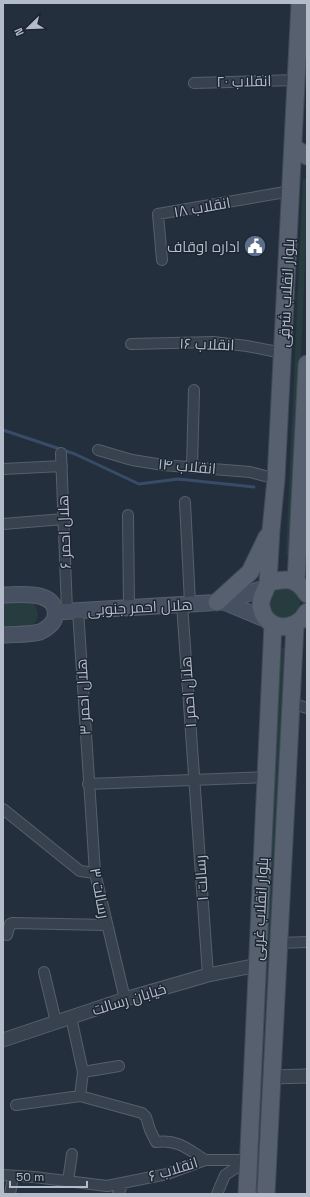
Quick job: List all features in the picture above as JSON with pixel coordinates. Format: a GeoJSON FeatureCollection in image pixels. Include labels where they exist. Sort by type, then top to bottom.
{"type":"FeatureCollection","features":[{"type":"Feature","properties":{"kind":"main road","name":"بلوار انقلاب شرقی"},"geometry":{"type":"LineString","coordinates":[[270,622],[264,614],[261,602],[267,585],[276,478],[291,186],[300,152],[295,80],[300,3]]}},
{"type":"Feature","properties":{"kind":"main road"},"geometry":{"type":"LineString","coordinates":[[291,186],[307,172]]}},
{"type":"Feature","properties":{"kind":"main road","name":"بلوار انقلاب شرقی"},"geometry":{"type":"LineString","coordinates":[[303,587],[307,364]]}},
{"type":"Feature","properties":{"kind":"main road"},"geometry":{"type":"LineString","coordinates":[[221,602],[250,572],[271,530]]}},
{"type":"Feature","properties":{"kind":"main road"},"geometry":{"type":"LineString","coordinates":[[267,585],[280,579],[288,579],[303,587]]}},
{"type":"Feature","properties":{"kind":"main road","name":"هلال احمر جنوبی"},"geometry":{"type":"LineString","coordinates":[[67,611],[221,602],[267,585]]}},
{"type":"Feature","properties":{"kind":"main road"},"geometry":{"type":"LineString","coordinates":[[3,595],[30,594],[46,597],[53,604],[67,611],[55,619],[50,626],[41,632],[3,635]]}},
{"type":"Feature","properties":{"kind":"main road","name":"هلال احمر جنوبی"},"geometry":{"type":"LineString","coordinates":[[221,602],[270,622]]}},
{"type":"Feature","properties":{"kind":"main road"},"geometry":{"type":"LineString","coordinates":[[270,622],[281,627],[288,627],[303,617]]}},
{"type":"Feature","properties":{"kind":"main road","name":"بلوار انقلاب غربی"},"geometry":{"type":"LineString","coordinates":[[266,1194],[291,703],[303,617]]}},
{"type":"Feature","properties":{"kind":"main road","name":"بلوار انقلاب غربی"},"geometry":{"type":"LineString","coordinates":[[247,1194],[266,777],[270,622]]}},
{"type":"Feature","properties":{"kind":"street","name":"انقلاب ۲۰"},"geometry":{"type":"LineString","coordinates":[[194,83],[295,80]]}},
{"type":"Feature","properties":{"kind":"street","name":"انقلاب ۱۸"},"geometry":{"type":"LineString","coordinates":[[162,260],[158,214],[291,186]]}},
{"type":"Feature","properties":{"kind":"street","name":"انقلاب ۱۶"},"geometry":{"type":"LineString","coordinates":[[131,344],[213,342],[247,346],[283,353]]}},
{"type":"Feature","properties":{"kind":"street"},"geometry":{"type":"LineString","coordinates":[[192,467],[194,390]]}},
{"type":"Feature","properties":{"kind":"street","name":"انقلاب ۱۴"},"geometry":{"type":"LineString","coordinates":[[98,450],[132,460],[163,465],[250,472],[276,478]]}},
{"type":"Feature","properties":{"kind":"street","name":"هلال احمر ۶"},"geometry":{"type":"LineString","coordinates":[[61,453],[67,611]]}},
{"type":"Feature","properties":{"kind":"street"},"geometry":{"type":"LineString","coordinates":[[3,469],[62,466]]}},
{"type":"Feature","properties":{"kind":"street","name":"هلال احمر ۱"},"geometry":{"type":"LineString","coordinates":[[185,502],[186,604],[194,780]]}},
{"type":"Feature","properties":{"kind":"street"},"geometry":{"type":"LineString","coordinates":[[128,515],[129,607]]}},
{"type":"Feature","properties":{"kind":"street"},"geometry":{"type":"LineString","coordinates":[[3,524],[64,519]]}},
{"type":"Feature","properties":{"kind":"street","name":"هلال احمر ۳"},"geometry":{"type":"LineString","coordinates":[[67,611],[88,784]]}},
{"type":"Feature","properties":{"kind":"street"},"geometry":{"type":"LineString","coordinates":[[291,703],[307,708]]}},
{"type":"Feature","properties":{"kind":"street"},"geometry":{"type":"LineString","coordinates":[[88,784],[266,777]]}},
{"type":"Feature","properties":{"kind":"street","name":"رسالت ۱"},"geometry":{"type":"LineString","coordinates":[[194,780],[208,976]]}},
{"type":"Feature","properties":{"kind":"street","name":"رسالت ۳"},"geometry":{"type":"LineString","coordinates":[[88,784],[95,873],[125,999]]}},
{"type":"Feature","properties":{"kind":"street"},"geometry":{"type":"LineString","coordinates":[[3,809],[80,871],[95,873]]}},
{"type":"Feature","properties":{"kind":"street"},"geometry":{"type":"LineString","coordinates":[[7,935],[9,926],[12,923],[107,925]]}},
{"type":"Feature","properties":{"kind":"street"},"geometry":{"type":"LineString","coordinates":[[279,943],[307,942]]}},
{"type":"Feature","properties":{"kind":"street","name":"خیابان رسالت"},"geometry":{"type":"LineString","coordinates":[[3,1040],[125,999],[208,976],[258,965]]}},
{"type":"Feature","properties":{"kind":"street"},"geometry":{"type":"LineString","coordinates":[[44,972],[56,1022]]}},
{"type":"Feature","properties":{"kind":"street"},"geometry":{"type":"LineString","coordinates":[[71,1017],[83,1072],[80,1096]]}},
{"type":"Feature","properties":{"kind":"street"},"geometry":{"type":"LineString","coordinates":[[83,1072],[119,1066]]}},
{"type":"Feature","properties":{"kind":"street"},"geometry":{"type":"LineString","coordinates":[[272,1077],[307,1076]]}},
{"type":"Feature","properties":{"kind":"street"},"geometry":{"type":"LineString","coordinates":[[16,1105],[80,1096],[142,1113],[146,1117],[156,1142],[175,1142],[188,1148],[205,1160]]}},
{"type":"Feature","properties":{"kind":"street"},"geometry":{"type":"LineString","coordinates":[[68,1181],[72,1154]]}},
{"type":"Feature","properties":{"kind":"street","name":"انقلاب ۶"},"geometry":{"type":"LineString","coordinates":[[8,1176],[107,1186],[167,1174],[205,1160],[249,1160]]}},
{"type":"Feature","properties":{"kind":"street"},"geometry":{"type":"LineString","coordinates":[[217,1194],[225,1175],[249,1160]]}},
{"type":"Feature","properties":{"kind":"street"},"geometry":{"type":"LineString","coordinates":[[8,1176],[10,1194]]}},
{"type":"Feature","properties":{"kind":"street"},"geometry":{"type":"LineString","coordinates":[[118,1194],[123,1183]]}},
{"type":"Feature","properties":{"kind":"green space"},"geometry":{"type":"Polygon","coordinates":[[[303,179],[307,179],[307,222],[292,555],[286,555],[303,179]]]}},
{"type":"Feature","properties":{"kind":"green space"},"geometry":{"type":"Polygon","coordinates":[[[285,588],[296,592],[300,603],[296,614],[285,618],[274,614],[270,603],[274,592],[285,588]]]}},
{"type":"Feature","properties":{"kind":"green space"},"geometry":{"type":"Polygon","coordinates":[[[3,600],[32,601],[38,616],[36,622],[26,628],[3,629],[3,600]]]}},
{"type":"Feature","properties":{"kind":"green space"},"geometry":{"type":"Polygon","coordinates":[[[278,648],[289,648],[284,670],[260,1194],[254,1194],[278,648]]]}},
{"type":"Feature","properties":{"kind":"waterway"},"geometry":{"type":"LineString","coordinates":[[3,430],[75,454],[139,484],[178,479],[254,487]]}},
{"type":"Feature","properties":{"kind":"place","name":"اداره اوقاف"},"geometry":{"type":"Point","coordinates":[255,246]}}]}
